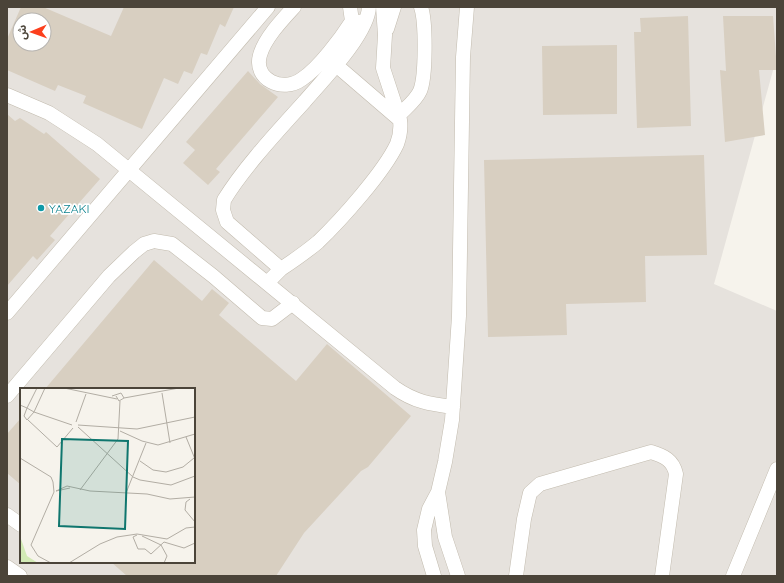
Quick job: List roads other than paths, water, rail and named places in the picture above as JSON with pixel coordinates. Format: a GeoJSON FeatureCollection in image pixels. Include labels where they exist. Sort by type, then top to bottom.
{"type":"FeatureCollection","features":[{"type":"Feature","properties":{"kind":"street"},"geometry":{"type":"LineString","coordinates":[[7,313],[268,7]]}},
{"type":"Feature","properties":{"kind":"street"},"geometry":{"type":"LineString","coordinates":[[294,7],[268,40],[260,55],[259,66],[262,75],[273,83],[286,85],[302,79],[338,40],[359,22]]}},
{"type":"Feature","properties":{"kind":"street"},"geometry":{"type":"LineString","coordinates":[[350,7],[359,22]]}},
{"type":"Feature","properties":{"kind":"street"},"geometry":{"type":"LineString","coordinates":[[281,269],[227,222],[223,210],[224,200],[282,128],[336,65],[359,22],[369,7]]}},
{"type":"Feature","properties":{"kind":"street"},"geometry":{"type":"LineString","coordinates":[[267,283],[281,269],[318,242],[372,181],[396,145],[401,128],[400,117],[383,68],[385,35],[383,7]]}},
{"type":"Feature","properties":{"kind":"street"},"geometry":{"type":"LineString","coordinates":[[385,35],[394,7]]}},
{"type":"Feature","properties":{"kind":"street"},"geometry":{"type":"LineString","coordinates":[[400,117],[416,97],[423,81],[424,35],[421,7]]}},
{"type":"Feature","properties":{"kind":"street"},"geometry":{"type":"LineString","coordinates":[[434,576],[425,546],[424,530],[429,508],[438,492],[450,438],[453,407],[459,316],[463,57],[467,7]]}},
{"type":"Feature","properties":{"kind":"street"},"geometry":{"type":"LineString","coordinates":[[336,65],[400,117]]}},
{"type":"Feature","properties":{"kind":"street"},"geometry":{"type":"LineString","coordinates":[[7,95],[49,113],[74,128],[129,169],[409,398],[424,403],[453,407]]}},
{"type":"Feature","properties":{"kind":"street"},"geometry":{"type":"LineString","coordinates":[[7,396],[109,276],[144,244],[154,242],[172,244],[213,276],[262,318],[272,319],[292,303]]}},
{"type":"Feature","properties":{"kind":"street"},"geometry":{"type":"LineString","coordinates":[[516,576],[524,519],[530,493],[540,484],[651,452],[665,457],[674,466],[676,474],[662,576]]}},
{"type":"Feature","properties":{"kind":"street"},"geometry":{"type":"LineString","coordinates":[[733,576],[777,468]]}},
{"type":"Feature","properties":{"kind":"street"},"geometry":{"type":"LineString","coordinates":[[438,492],[445,537],[458,576]]}},
{"type":"Feature","properties":{"kind":"street"},"geometry":{"type":"LineString","coordinates":[[7,515],[20,524]]}},
{"type":"Feature","properties":{"kind":"street"},"geometry":{"type":"LineString","coordinates":[[7,567],[20,576]]}},
{"type":"Feature","properties":{"kind":"place","name":"YAZAKI"},"geometry":{"type":"Point","coordinates":[41,208]}}]}
